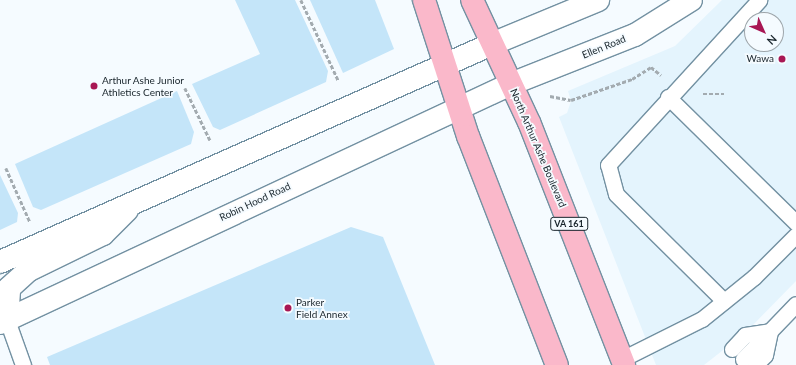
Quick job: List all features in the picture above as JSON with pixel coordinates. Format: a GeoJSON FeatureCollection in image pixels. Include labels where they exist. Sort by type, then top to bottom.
{"type":"FeatureCollection","features":[{"type":"Feature","properties":{"kind":"main road"},"geometry":{"type":"LineString","coordinates":[[424,0],[447,63],[460,107],[557,365]]}},
{"type":"Feature","properties":{"kind":"main road","name":"North Arthur Ashe Boulevard"},"geometry":{"type":"LineString","coordinates":[[472,0],[511,84],[623,362]]}},
{"type":"Feature","properties":{"kind":"main road"},"geometry":{"type":"LineString","coordinates":[[0,262],[136,200],[447,63],[598,0]]}},
{"type":"Feature","properties":{"kind":"main road","name":"Ellen Road"},"geometry":{"type":"LineString","coordinates":[[511,84],[635,35],[691,0]]}},
{"type":"Feature","properties":{"kind":"main road","name":"Robin Hood Road"},"geometry":{"type":"LineString","coordinates":[[3,321],[511,84]]}},
{"type":"Feature","properties":{"kind":"main road"},"geometry":{"type":"LineString","coordinates":[[3,321],[9,288],[24,274],[103,234],[136,200]]}},
{"type":"Feature","properties":{"kind":"lane"},"geometry":{"type":"LineString","coordinates":[[724,301],[632,212],[616,194],[608,165],[614,154],[759,0]]}},
{"type":"Feature","properties":{"kind":"lane"},"geometry":{"type":"LineString","coordinates":[[668,97],[796,223]]}},
{"type":"Feature","properties":{"kind":"lane"},"geometry":{"type":"LineString","coordinates":[[623,362],[690,326],[724,301],[796,235]]}},
{"type":"Feature","properties":{"kind":"lane"},"geometry":{"type":"LineString","coordinates":[[743,358],[796,304]]}},
{"type":"Feature","properties":{"kind":"lane"},"geometry":{"type":"LineString","coordinates":[[3,321],[23,365]]}},
{"type":"Feature","properties":{"kind":"path"},"geometry":{"type":"LineString","coordinates":[[301,0],[339,82]]}},
{"type":"Feature","properties":{"kind":"path"},"geometry":{"type":"LineString","coordinates":[[543,92],[571,100],[632,79],[651,67],[698,94],[724,94]]}},
{"type":"Feature","properties":{"kind":"path"},"geometry":{"type":"LineString","coordinates":[[185,88],[210,140]]}},
{"type":"Feature","properties":{"kind":"path"},"geometry":{"type":"LineString","coordinates":[[6,168],[31,224]]}},
{"type":"Feature","properties":{"kind":"shaded area"},"geometry":{"type":"Polygon","coordinates":[[[235,0],[295,0],[328,71],[326,82],[220,130],[213,127],[192,84],[260,54],[235,0]]]}},
{"type":"Feature","properties":{"kind":"shaded area"},"geometry":{"type":"Polygon","coordinates":[[[310,0],[375,0],[394,49],[343,73],[310,0]]]}},
{"type":"Feature","properties":{"kind":"shaded area"},"geometry":{"type":"Polygon","coordinates":[[[722,0],[796,0],[796,281],[745,333],[704,365],[656,365],[559,117],[567,113],[571,101],[568,91],[675,46],[722,0]]]}},
{"type":"Feature","properties":{"kind":"shaded area"},"geometry":{"type":"Polygon","coordinates":[[[177,91],[194,132],[191,144],[41,210],[33,207],[15,164],[177,91]]]}},
{"type":"Feature","properties":{"kind":"shaded area"},"geometry":{"type":"Polygon","coordinates":[[[0,175],[18,213],[17,222],[0,230],[0,175]]]}},
{"type":"Feature","properties":{"kind":"shaded area","name":"Parker Field Annex"},"geometry":{"type":"Polygon","coordinates":[[[351,227],[383,237],[435,365],[50,365],[47,357],[351,227]]]}},
{"type":"Feature","properties":{"kind":"place","name":"Wawa"},"geometry":{"type":"Point","coordinates":[782,59]}},
{"type":"Feature","properties":{"kind":"place","name":"Arthur Ashe Junior Athletics Center"},"geometry":{"type":"Point","coordinates":[94,86]}},
{"type":"Feature","properties":{"kind":"place","name":"Parker Field Annex"},"geometry":{"type":"Point","coordinates":[288,308]}}]}
